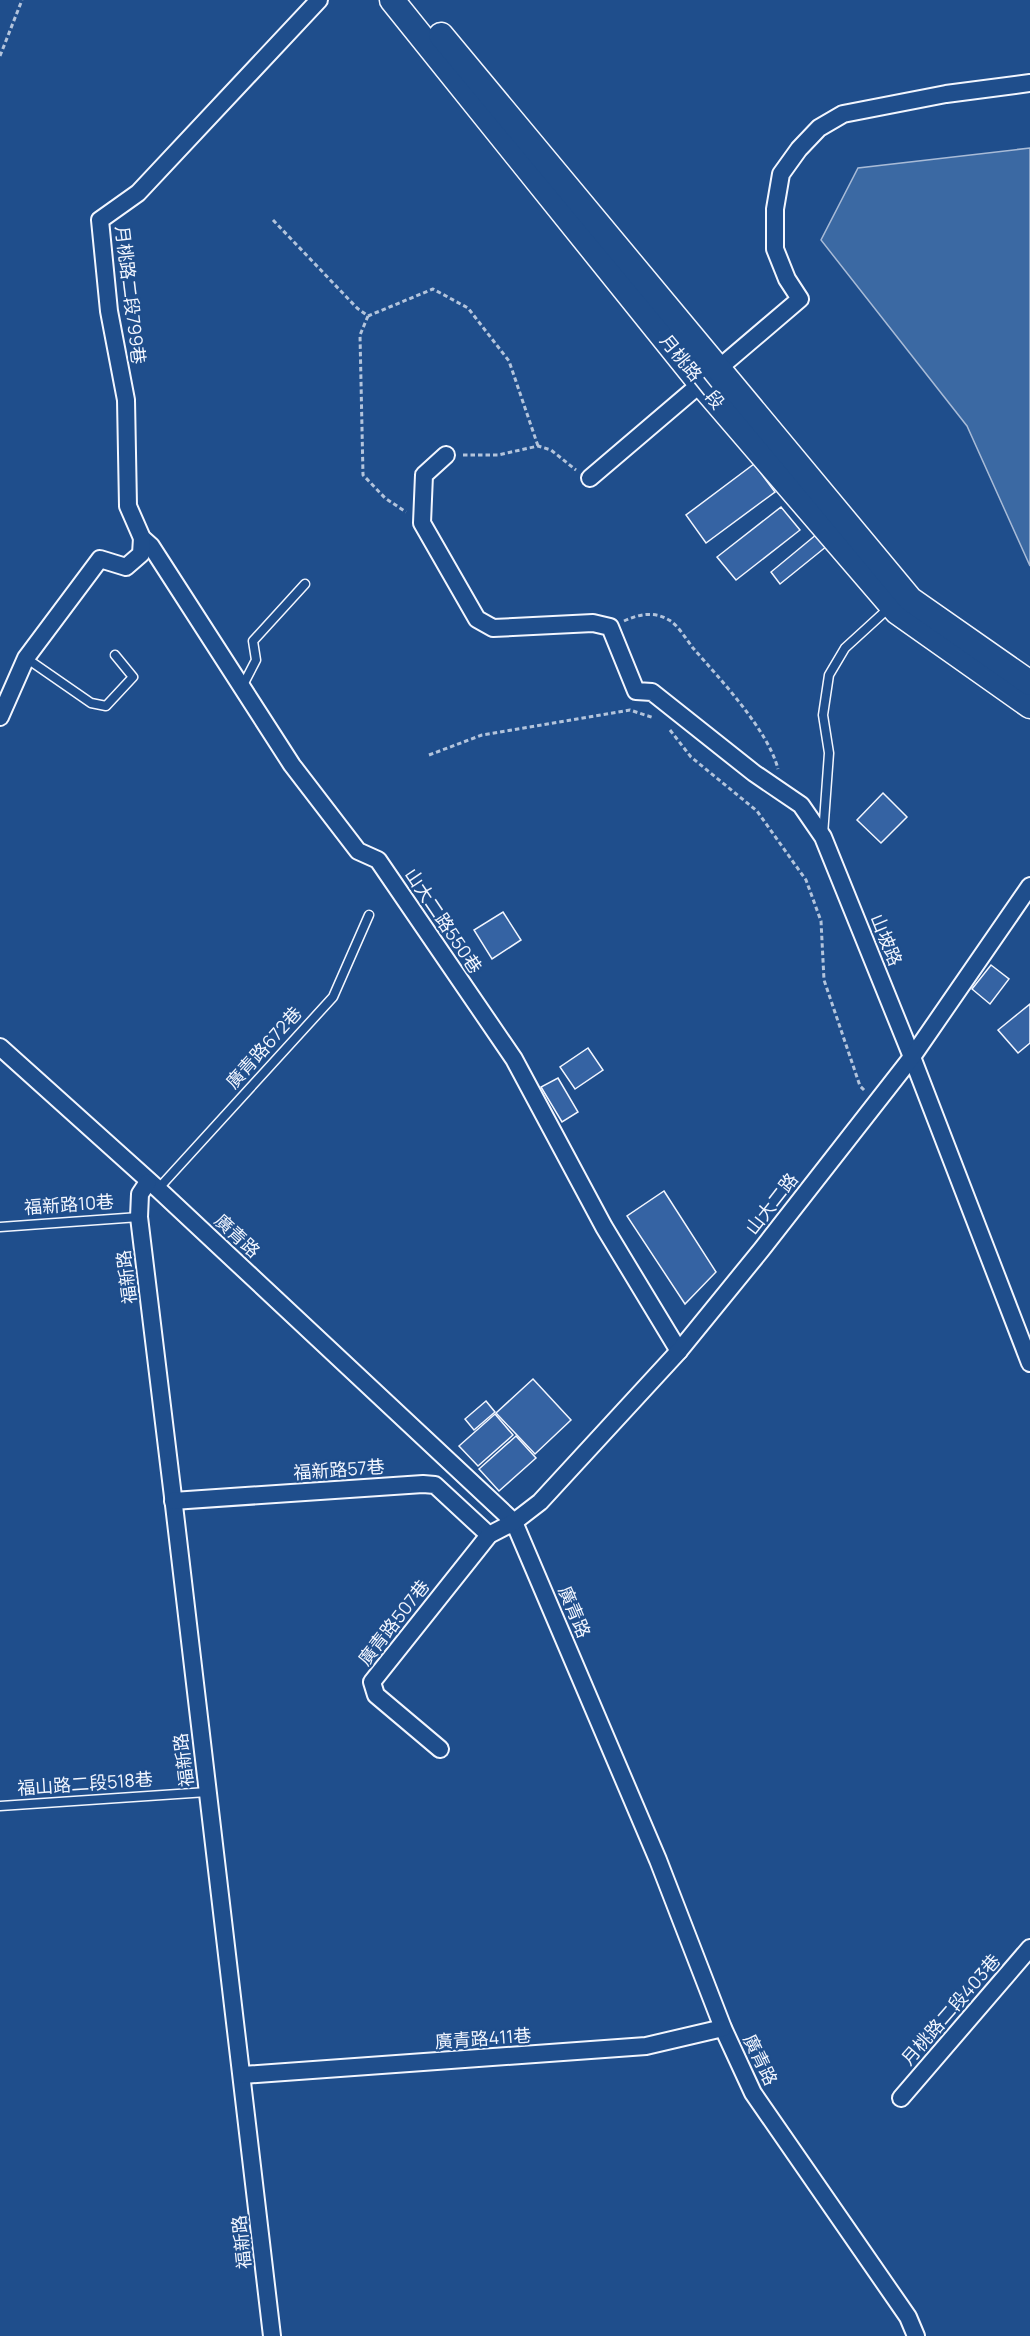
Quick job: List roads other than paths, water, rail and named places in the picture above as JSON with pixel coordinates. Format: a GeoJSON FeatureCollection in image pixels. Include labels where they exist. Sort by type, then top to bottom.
{"type":"FeatureCollection","features":[{"type":"Feature","properties":{"kind":"street","name":"月桃路二段799巷"},"geometry":{"type":"LineString","coordinates":[[142,538],[128,506],[126,400],[109,311],[100,220],[138,193],[319,0]]}},
{"type":"Feature","properties":{"kind":"street","name":"月桃路二段"},"geometry":{"type":"LineString","coordinates":[[392,0],[708,375],[910,599],[1030,683]]}},
{"type":"Feature","properties":{"kind":"street","name":"月桃路二段"},"geometry":{"type":"LineString","coordinates":[[412,0],[891,606],[1030,706]]}},
{"type":"Feature","properties":{"kind":"street"},"geometry":{"type":"LineString","coordinates":[[590,478],[708,375],[800,299],[787,279],[775,249],[775,209],[781,174],[799,149],[819,129],[843,114],[946,94],[1030,82]]}},
{"type":"Feature","properties":{"kind":"street","name":"山坡路"},"geometry":{"type":"LineString","coordinates":[[446,455],[424,475],[422,523],[477,619],[493,628],[601,625],[636,691],[652,692],[801,805],[823,837],[912,1057],[1030,1364]]}},
{"type":"Feature","properties":{"kind":"street"},"geometry":{"type":"LineString","coordinates":[[0,717],[26,658],[100,559],[126,567],[141,554],[142,538]]}},
{"type":"Feature","properties":{"kind":"street","name":"山大二路550巷"},"geometry":{"type":"LineString","coordinates":[[142,538],[151,546],[292,765],[358,851],[378,860],[514,1059],[604,1227],[679,1351]]}},
{"type":"Feature","properties":{"kind":"street","name":"山大二路"},"geometry":{"type":"LineString","coordinates":[[514,1522],[540,1502],[679,1351],[912,1057],[1030,886]]}},
{"type":"Feature","properties":{"kind":"street","name":"廣青路"},"geometry":{"type":"LineString","coordinates":[[0,1047],[153,1185],[514,1522],[658,1860],[723,2028],[753,2093],[908,2317],[916,2336]]}},
{"type":"Feature","properties":{"kind":"street","name":"福新路"},"geometry":{"type":"LineString","coordinates":[[153,1185],[140,1194],[140,1217],[272,2336]]}},
{"type":"Feature","properties":{"kind":"street","name":"福新路57巷"},"geometry":{"type":"LineString","coordinates":[[173,1500],[435,1485],[489,1535]]}},
{"type":"Feature","properties":{"kind":"street","name":"廣青路507巷"},"geometry":{"type":"LineString","coordinates":[[440,1749],[376,1695],[372,1682],[489,1535],[514,1522]]}},
{"type":"Feature","properties":{"kind":"street","name":"月桃路二段403巷"},"geometry":{"type":"LineString","coordinates":[[901,2098],[1030,1948]]}},
{"type":"Feature","properties":{"kind":"street","name":"廣青路411巷"},"geometry":{"type":"LineString","coordinates":[[243,2075],[646,2046],[723,2028]]}},
{"type":"Feature","properties":{"kind":"lane"},"geometry":{"type":"LineString","coordinates":[[241,687],[256,660],[253,641],[305,584]]}},
{"type":"Feature","properties":{"kind":"lane"},"geometry":{"type":"LineString","coordinates":[[823,837],[829,753],[823,715],[829,675],[845,648],[891,606]]}},
{"type":"Feature","properties":{"kind":"lane"},"geometry":{"type":"LineString","coordinates":[[26,658],[91,703],[105,706],[133,676],[115,655]]}},
{"type":"Feature","properties":{"kind":"lane","name":"廣青路672巷"},"geometry":{"type":"LineString","coordinates":[[153,1185],[333,997],[369,915]]}},
{"type":"Feature","properties":{"kind":"lane","name":"福新路10巷"},"geometry":{"type":"LineString","coordinates":[[0,1227],[140,1217]]}},
{"type":"Feature","properties":{"kind":"lane","name":"福山路二段518巷"},"geometry":{"type":"LineString","coordinates":[[0,1806],[207,1792]]}},
{"type":"Feature","properties":{"kind":"water"},"geometry":{"type":"Polygon","coordinates":[[[1030,148],[1030,566],[967,426],[821,240],[858,168],[1030,148]]]}}]}
